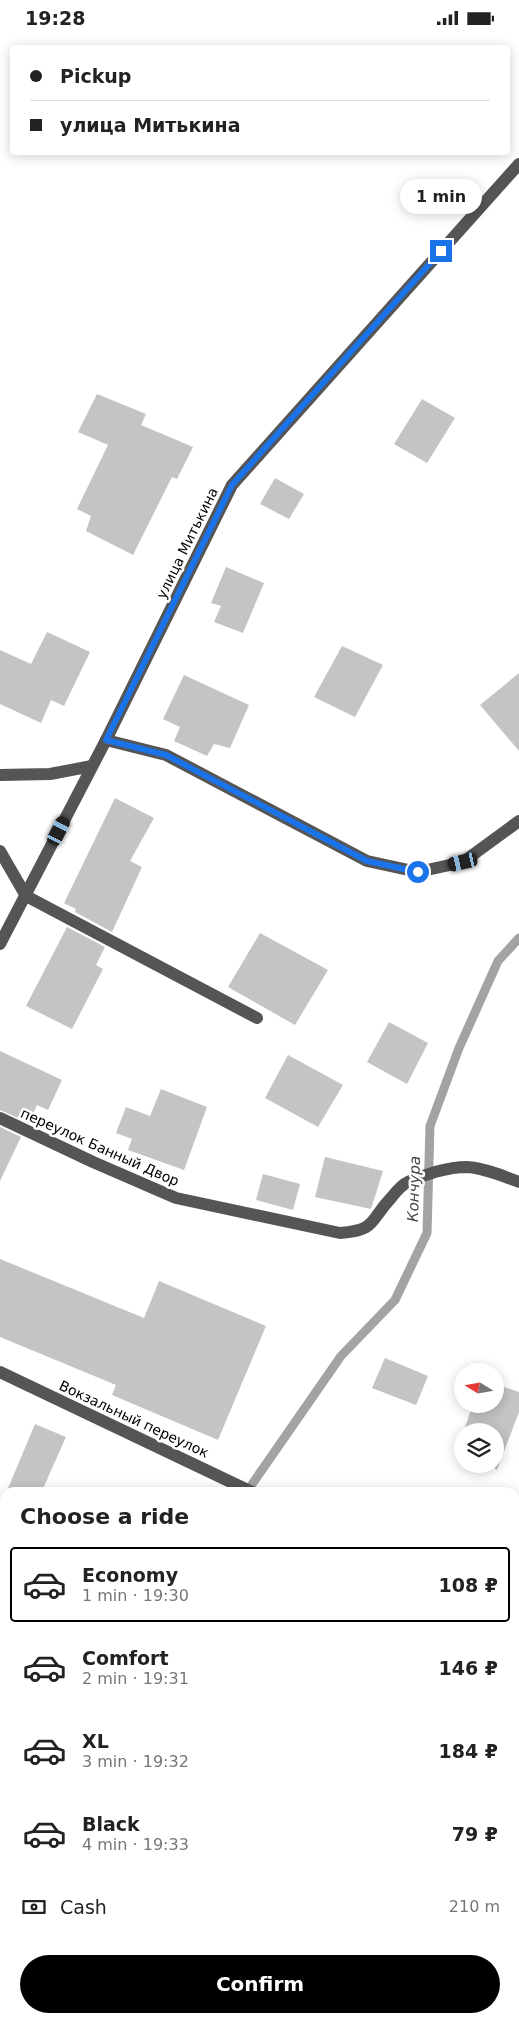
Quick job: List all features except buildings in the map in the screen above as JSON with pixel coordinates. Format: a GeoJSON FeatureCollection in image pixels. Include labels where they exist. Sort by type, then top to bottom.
{"type":"FeatureCollection","features":[{"type":"Feature","properties":{"kind":"street","name":"улица Митькина"},"geometry":{"type":"LineString","coordinates":[[0,944],[106,740],[232,485],[519,164]]}},
{"type":"Feature","properties":{"kind":"street"},"geometry":{"type":"LineString","coordinates":[[106,740],[166,755],[367,861],[418,872],[463,862],[519,821]]}},
{"type":"Feature","properties":{"kind":"street"},"geometry":{"type":"LineString","coordinates":[[0,775],[50,774],[92,767]]}},
{"type":"Feature","properties":{"kind":"street"},"geometry":{"type":"LineString","coordinates":[[0,851],[26,896],[257,1018]]}},
{"type":"Feature","properties":{"kind":"street","name":"переулок Банный Двор"},"geometry":{"type":"LineString","coordinates":[[0,1118],[93,1162],[176,1198],[340,1233],[358,1232],[370,1225],[389,1199],[406,1183],[445,1170],[468,1167],[519,1182]]}},
{"type":"Feature","properties":{"kind":"street","name":"Вокзальный переулок"},"geometry":{"type":"LineString","coordinates":[[0,1373],[242,1487]]}},
{"type":"Feature","properties":{"kind":"waterway","name":"Кончура"},"geometry":{"type":"LineString","coordinates":[[250,1487],[341,1356],[395,1300],[427,1233],[430,1126],[459,1048],[498,961],[519,938]]}},
{"type":"Feature","properties":{"kind":"route"},"geometry":{"type":"LineString","coordinates":[[418,872],[367,861],[166,755],[106,740],[232,485],[441,251]]}}]}
